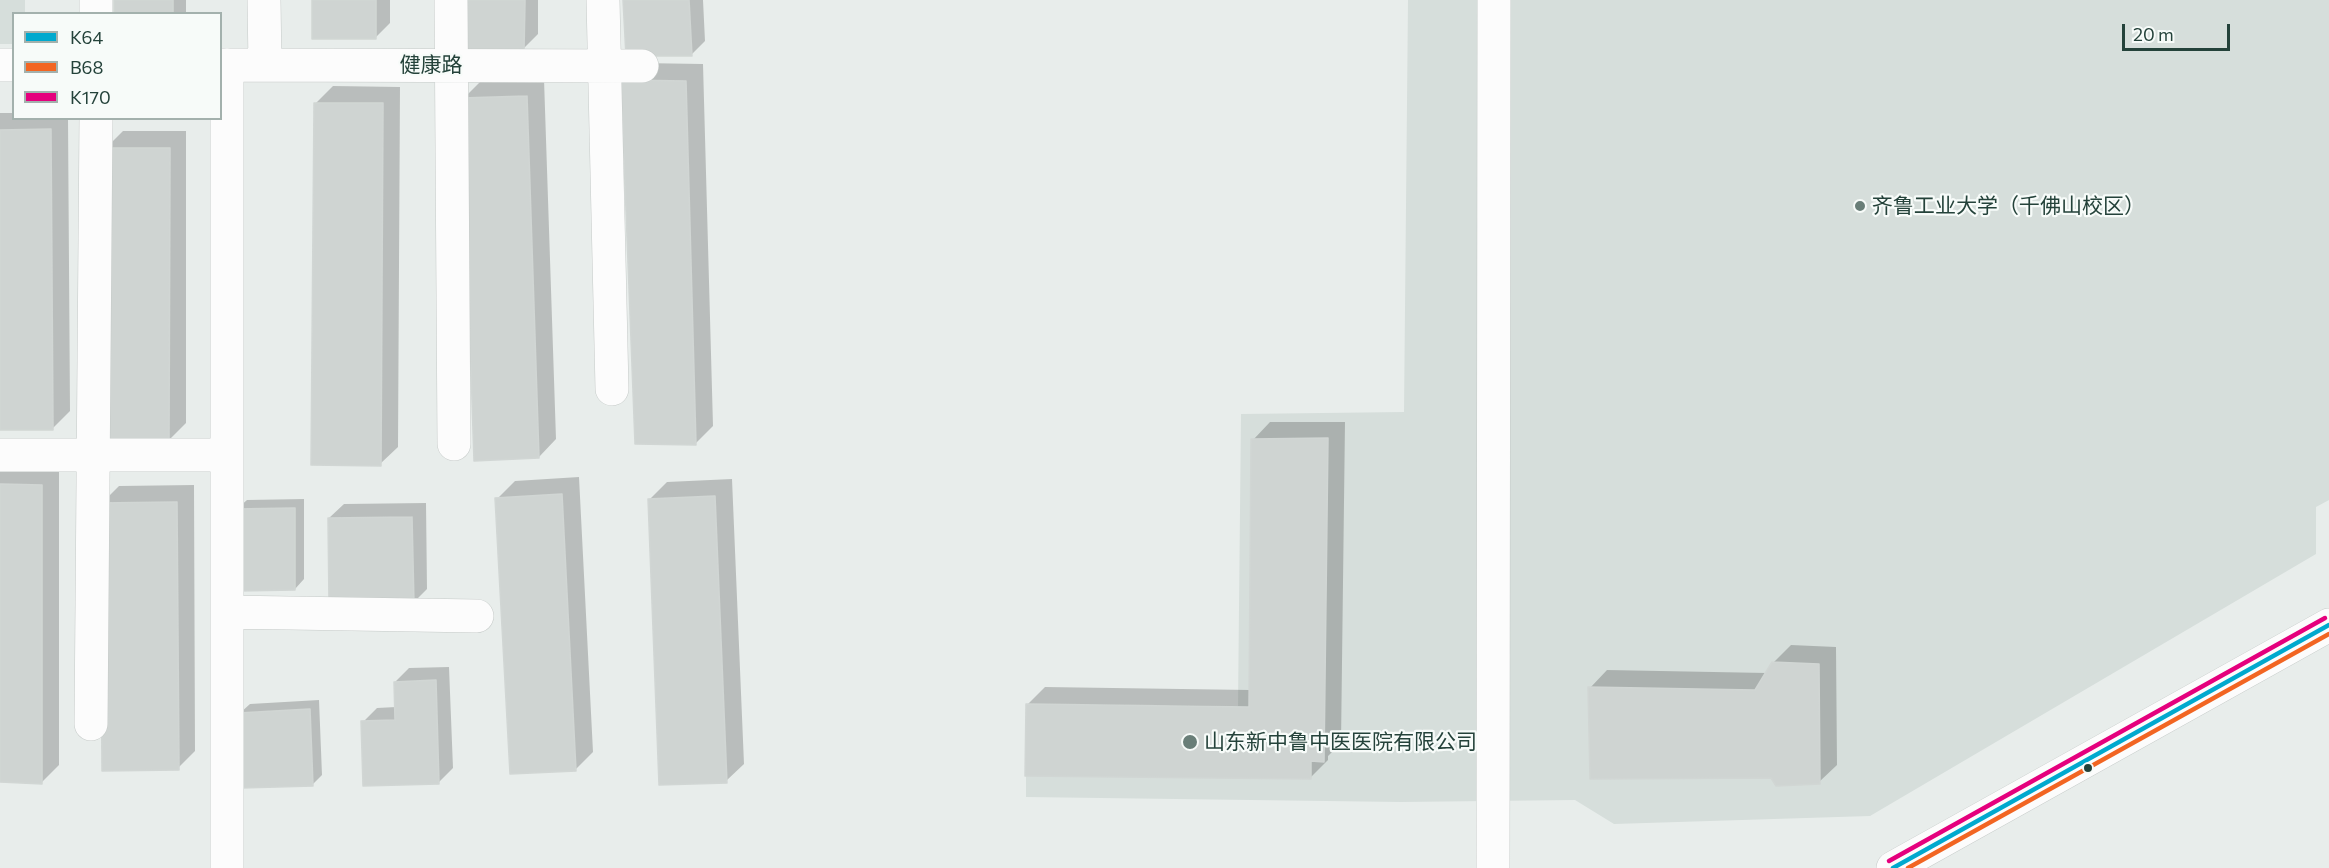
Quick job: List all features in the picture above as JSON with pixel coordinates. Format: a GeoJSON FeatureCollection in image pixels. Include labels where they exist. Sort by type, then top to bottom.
{"type":"FeatureCollection","features":[{"type":"Feature","properties":{"kind":"street"},"geometry":{"type":"LineString","coordinates":[[264,0],[265,65]]}},
{"type":"Feature","properties":{"kind":"street"},"geometry":{"type":"LineString","coordinates":[[451,0],[454,444]]}},
{"type":"Feature","properties":{"kind":"street"},"geometry":{"type":"LineString","coordinates":[[603,0],[612,389]]}},
{"type":"Feature","properties":{"kind":"street"},"geometry":{"type":"LineString","coordinates":[[1493,868],[1494,0]]}},
{"type":"Feature","properties":{"kind":"street"},"geometry":{"type":"LineString","coordinates":[[224,65],[227,868]]}},
{"type":"Feature","properties":{"kind":"street","name":"健康路"},"geometry":{"type":"LineString","coordinates":[[224,65],[642,66]]}},
{"type":"Feature","properties":{"kind":"street"},"geometry":{"type":"LineString","coordinates":[[91,724],[96,120]]}},
{"type":"Feature","properties":{"kind":"street"},"geometry":{"type":"LineString","coordinates":[[0,455],[227,455]]}},
{"type":"Feature","properties":{"kind":"street"},"geometry":{"type":"LineString","coordinates":[[227,612],[477,616]]}},
{"type":"Feature","properties":{"kind":"street"},"geometry":{"type":"LineString","coordinates":[[1893,868],[2329,625]]}},
{"type":"Feature","properties":{"kind":"shaded area"},"geometry":{"type":"Polygon","coordinates":[[[0,0],[25,0],[25,12],[12,12],[12,44],[0,44],[0,0]]]}},
{"type":"Feature","properties":{"kind":"shaded area","name":"齐鲁工业大学（千佛山校区）"},"geometry":{"type":"Polygon","coordinates":[[[1408,0],[2329,0],[2329,500],[2316,507],[2316,554],[1870,816],[1614,824],[1575,800],[1401,802],[1026,797],[1026,704],[1238,706],[1241,414],[1404,412],[1408,0]]]}},
{"type":"Feature","properties":{"kind":"building"},"geometry":{"type":"Polygon","coordinates":[[[114,0],[173,0],[173,12],[114,12],[114,0]]]}},
{"type":"Feature","properties":{"kind":"building"},"geometry":{"type":"Polygon","coordinates":[[[312,0],[376,0],[376,39],[312,39],[312,0]]]}},
{"type":"Feature","properties":{"kind":"building"},"geometry":{"type":"Polygon","coordinates":[[[458,0],[525,0],[524,50],[458,50],[458,0]]]}},
{"type":"Feature","properties":{"kind":"building"},"geometry":{"type":"Polygon","coordinates":[[[623,0],[689,0],[692,56],[626,56],[623,0]]]}},
{"type":"Feature","properties":{"kind":"building"},"geometry":{"type":"Polygon","coordinates":[[[621,80],[686,81],[696,445],[635,444],[621,80]]]}},
{"type":"Feature","properties":{"kind":"building"},"geometry":{"type":"Polygon","coordinates":[[[527,96],[539,458],[474,461],[462,98],[527,96]]]}},
{"type":"Feature","properties":{"kind":"building"},"geometry":{"type":"Polygon","coordinates":[[[314,103],[383,103],[381,466],[311,465],[314,103]]]}},
{"type":"Feature","properties":{"kind":"building"},"geometry":{"type":"Polygon","coordinates":[[[51,129],[53,430],[0,430],[0,130],[51,129]]]}},
{"type":"Feature","properties":{"kind":"building"},"geometry":{"type":"Polygon","coordinates":[[[104,148],[170,148],[169,442],[103,442],[104,148]]]}},
{"type":"Feature","properties":{"kind":"building"},"geometry":{"type":"Polygon","coordinates":[[[1328,438],[1324,762],[1311,761],[1311,779],[1025,776],[1026,704],[1249,707],[1251,439],[1328,438]]]}},
{"type":"Feature","properties":{"kind":"building"},"geometry":{"type":"Polygon","coordinates":[[[0,484],[42,485],[42,784],[0,782],[0,484]]]}},
{"type":"Feature","properties":{"kind":"building"},"geometry":{"type":"Polygon","coordinates":[[[562,494],[576,771],[510,774],[495,498],[562,494]]]}},
{"type":"Feature","properties":{"kind":"building"},"geometry":{"type":"Polygon","coordinates":[[[715,496],[727,783],[659,785],[648,499],[715,496]]]}},
{"type":"Feature","properties":{"kind":"building"},"geometry":{"type":"Polygon","coordinates":[[[177,502],[179,770],[102,771],[100,503],[177,502]]]}},
{"type":"Feature","properties":{"kind":"building"},"geometry":{"type":"Polygon","coordinates":[[[295,508],[295,590],[238,591],[236,509],[295,508]]]}},
{"type":"Feature","properties":{"kind":"building"},"geometry":{"type":"Polygon","coordinates":[[[412,517],[414,605],[329,605],[328,518],[412,517]]]}},
{"type":"Feature","properties":{"kind":"building"},"geometry":{"type":"Polygon","coordinates":[[[1772,662],[1819,664],[1820,784],[1776,786],[1771,778],[1590,779],[1588,687],[1755,690],[1772,662]]]}},
{"type":"Feature","properties":{"kind":"building"},"geometry":{"type":"Polygon","coordinates":[[[436,680],[439,784],[363,786],[361,721],[395,720],[394,682],[436,680]]]}},
{"type":"Feature","properties":{"kind":"building"},"geometry":{"type":"Polygon","coordinates":[[[310,709],[313,786],[241,788],[239,713],[310,709]]]}},
{"type":"Feature","properties":{"kind":"transit line","name":"K170"},"geometry":{"type":"LineString","coordinates":[[1889,861],[2325,618]]}},
{"type":"Feature","properties":{"kind":"transit line","name":"K64"},"geometry":{"type":"LineString","coordinates":[[1893,868],[2329,625]]}},
{"type":"Feature","properties":{"kind":"transit line","name":"B68"},"geometry":{"type":"LineString","coordinates":[[1908,868],[2329,634]]}},
{"type":"Feature","properties":{"kind":"place","name":"齐鲁工业大学（千佛山校区）"},"geometry":{"type":"Point","coordinates":[1860,206]}},
{"type":"Feature","properties":{"kind":"place","name":"山东新中鲁中医医院有限公司"},"geometry":{"type":"Point","coordinates":[1190,742]}}]}
